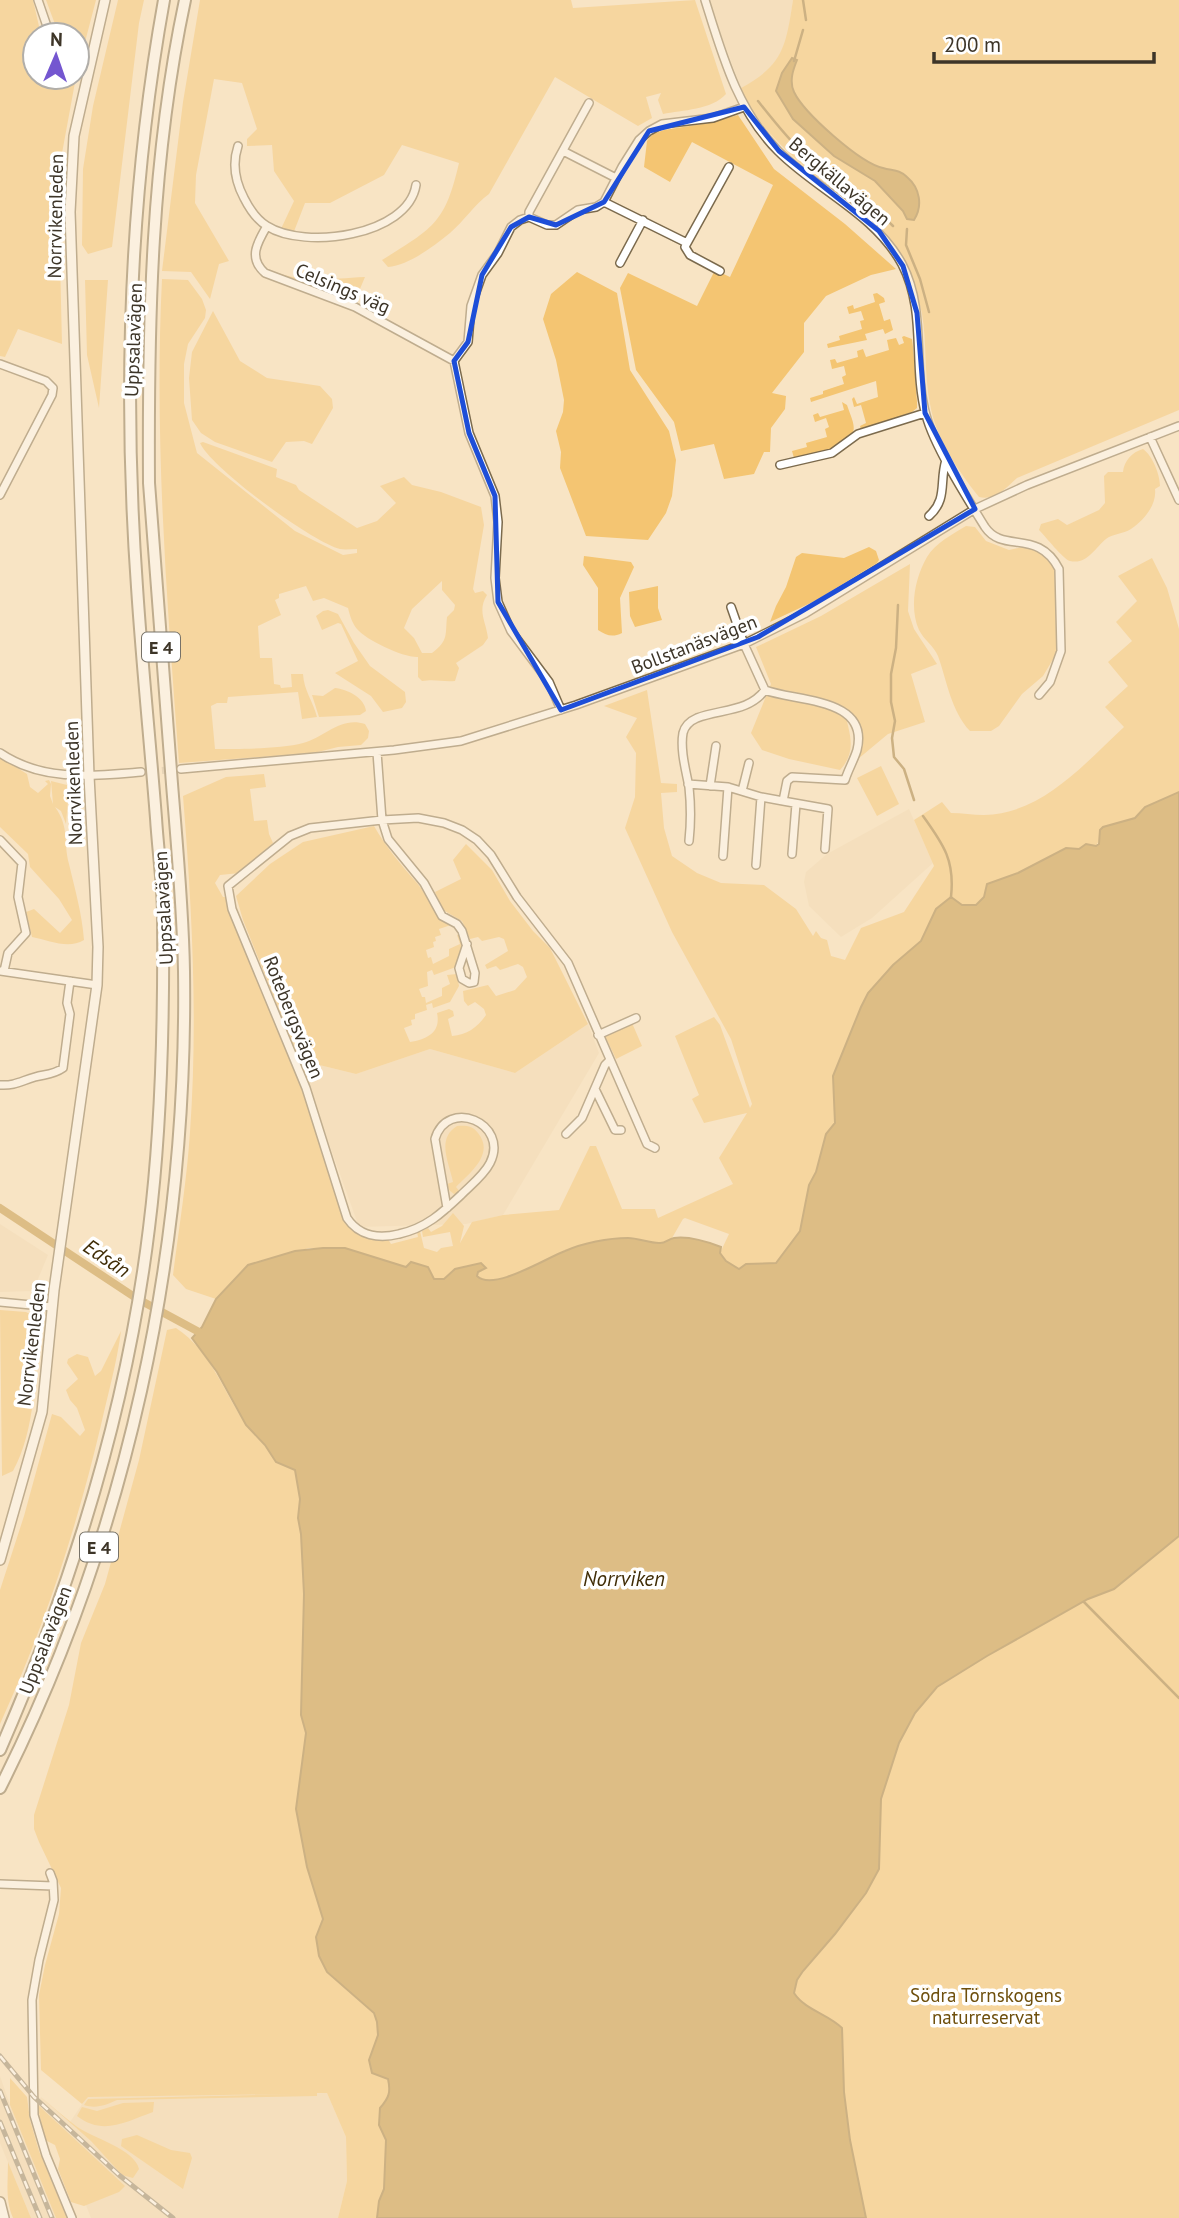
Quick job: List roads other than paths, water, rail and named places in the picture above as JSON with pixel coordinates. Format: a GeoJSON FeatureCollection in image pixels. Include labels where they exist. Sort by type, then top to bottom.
{"type":"FeatureCollection","features":[{"type":"Feature","properties":{"kind":"highway","name":"Uppsalavägen"},"geometry":{"type":"LineString","coordinates":[[0,1749],[39,1661],[71,1573],[111,1432],[141,1283],[152,1205],[160,1098],[163,910],[137,589],[129,384],[138,189],[151,72],[164,0]]}},
{"type":"Feature","properties":{"kind":"highway","name":"Uppsalavägen"},"geometry":{"type":"LineString","coordinates":[[0,1788],[53,1675],[96,1557],[133,1424],[157,1315],[174,1185],[184,1054],[184,969],[149,482],[150,325],[157,184],[177,35],[185,0]]}},
{"type":"Feature","properties":{"kind":"main road","name":"Norrvikenleden"},"geometry":{"type":"LineString","coordinates":[[91,56],[105,0]]}},
{"type":"Feature","properties":{"kind":"main road","name":"Norrvikenleden"},"geometry":{"type":"LineString","coordinates":[[0,1560],[41,1412],[52,1307],[97,985],[98,947],[89,776],[70,212],[74,136],[83,91]]}},
{"type":"Feature","properties":{"kind":"main road"},"geometry":{"type":"LineString","coordinates":[[0,2202],[4,2218]]}},
{"type":"Feature","properties":{"kind":"street"},"geometry":{"type":"LineString","coordinates":[[38,0],[45,21]]}},
{"type":"Feature","properties":{"kind":"street","name":"Bergkällavägen"},"geometry":{"type":"LineString","coordinates":[[705,0],[737,95],[744,107],[779,151],[879,231],[903,266],[917,313],[925,413],[946,460],[987,529],[998,539],[1031,543],[1044,549],[1059,569],[1061,651],[1050,681],[1039,695]]}},
{"type":"Feature","properties":{"kind":"street"},"geometry":{"type":"LineString","coordinates":[[529,217],[529,212],[589,103]]}},
{"type":"Feature","properties":{"kind":"street"},"geometry":{"type":"LineString","coordinates":[[561,709],[550,682],[511,631],[498,602],[495,578],[498,522],[495,496],[469,433],[454,361],[468,342],[471,306],[482,275],[498,253],[511,227],[529,217],[556,225],[578,210],[596,207],[604,202],[639,140],[662,124],[713,118],[744,107]]}},
{"type":"Feature","properties":{"kind":"street"},"geometry":{"type":"LineString","coordinates":[[238,146],[234,160],[237,183],[248,205],[267,226],[292,236],[343,236],[366,230],[406,206],[414,196],[416,185]]}},
{"type":"Feature","properties":{"kind":"street"},"geometry":{"type":"LineString","coordinates":[[563,151],[616,178]]}},
{"type":"Feature","properties":{"kind":"street"},"geometry":{"type":"LineString","coordinates":[[720,271],[690,255],[685,247],[729,167]]}},
{"type":"Feature","properties":{"kind":"street"},"geometry":{"type":"LineString","coordinates":[[604,202],[687,243]]}},
{"type":"Feature","properties":{"kind":"street"},"geometry":{"type":"LineString","coordinates":[[620,263],[643,220]]}},
{"type":"Feature","properties":{"kind":"street","name":"Celsings väg"},"geometry":{"type":"LineString","coordinates":[[267,226],[255,246],[254,254],[265,273],[355,307],[454,361]]}},
{"type":"Feature","properties":{"kind":"street"},"geometry":{"type":"LineString","coordinates":[[0,364],[46,381],[52,388],[52,395],[0,495]]}},
{"type":"Feature","properties":{"kind":"street"},"geometry":{"type":"LineString","coordinates":[[780,465],[832,453],[866,431],[925,413]]}},
{"type":"Feature","properties":{"kind":"street","name":"Bollstanäsvägen"},"geometry":{"type":"LineString","coordinates":[[181,769],[461,741],[662,675],[744,644],[806,613],[975,509],[1027,485],[1179,426]]}},
{"type":"Feature","properties":{"kind":"street"},"geometry":{"type":"LineString","coordinates":[[1150,437],[1179,500]]}},
{"type":"Feature","properties":{"kind":"street"},"geometry":{"type":"LineString","coordinates":[[929,516],[939,507],[946,460]]}},
{"type":"Feature","properties":{"kind":"street"},"geometry":{"type":"LineString","coordinates":[[731,607],[765,690],[831,705],[853,720],[858,732],[857,748],[845,780],[792,777],[787,781],[783,801]]}},
{"type":"Feature","properties":{"kind":"street"},"geometry":{"type":"LineString","coordinates":[[689,841],[691,819],[683,738],[687,725],[697,718],[753,702],[765,690]]}},
{"type":"Feature","properties":{"kind":"street"},"geometry":{"type":"LineString","coordinates":[[710,786],[716,746]]}},
{"type":"Feature","properties":{"kind":"street"},"geometry":{"type":"LineString","coordinates":[[377,751],[382,820],[390,843],[424,883],[442,916],[460,928],[467,944],[475,978],[474,982],[469,983],[463,981],[459,971],[467,944]]}},
{"type":"Feature","properties":{"kind":"street"},"geometry":{"type":"LineString","coordinates":[[0,753],[35,769],[62,775],[141,772]]}},
{"type":"Feature","properties":{"kind":"street"},"geometry":{"type":"LineString","coordinates":[[742,791],[749,763]]}},
{"type":"Feature","properties":{"kind":"street"},"geometry":{"type":"LineString","coordinates":[[688,784],[728,787],[761,797],[828,809],[825,849]]}},
{"type":"Feature","properties":{"kind":"street"},"geometry":{"type":"LineString","coordinates":[[723,856],[728,787]]}},
{"type":"Feature","properties":{"kind":"street"},"geometry":{"type":"LineString","coordinates":[[756,865],[761,797]]}},
{"type":"Feature","properties":{"kind":"street"},"geometry":{"type":"LineString","coordinates":[[792,854],[796,804]]}},
{"type":"Feature","properties":{"kind":"street","name":"Rotebergsvägen"},"geometry":{"type":"LineString","coordinates":[[447,1208],[435,1139],[447,1122],[468,1118],[483,1124],[488,1130],[493,1144],[492,1161],[477,1180],[447,1208],[429,1223],[391,1236],[366,1234],[351,1225],[343,1205],[306,1088],[230,901],[228,886],[298,831],[321,826],[418,818],[444,822],[462,830],[484,846],[524,908],[568,963],[647,1144],[656,1148]]}},
{"type":"Feature","properties":{"kind":"street"},"geometry":{"type":"LineString","coordinates":[[0,840],[22,863],[18,897],[27,929],[25,936],[8,953],[2,971],[97,985]]}},
{"type":"Feature","properties":{"kind":"street"},"geometry":{"type":"LineString","coordinates":[[0,1085],[14,1086],[35,1077],[55,1074],[63,1068],[71,1014],[67,1003],[70,981]]}},
{"type":"Feature","properties":{"kind":"street"},"geometry":{"type":"LineString","coordinates":[[598,1035],[636,1018]]}},
{"type":"Feature","properties":{"kind":"street"},"geometry":{"type":"LineString","coordinates":[[566,1134],[582,1118],[605,1065],[610,1060]]}},
{"type":"Feature","properties":{"kind":"street"},"geometry":{"type":"LineString","coordinates":[[595,1088],[610,1123],[615,1130],[621,1130]]}},
{"type":"Feature","properties":{"kind":"street"},"geometry":{"type":"LineString","coordinates":[[0,1302],[52,1307]]}},
{"type":"Feature","properties":{"kind":"street"},"geometry":{"type":"LineString","coordinates":[[50,1873],[53,1886],[52,1910],[38,1961],[32,2000],[34,2115],[46,2155],[72,2218]]}},
{"type":"Feature","properties":{"kind":"street"},"geometry":{"type":"LineString","coordinates":[[0,1884],[53,1886]]}},
{"type":"Feature","properties":{"kind":"water"},"geometry":{"type":"Polygon","coordinates":[[[792,58],[797,60],[792,76],[794,92],[809,112],[861,157],[901,173],[915,186],[919,209],[914,220],[907,219],[875,181],[834,156],[793,119],[776,91],[782,73],[792,58]]]}},
{"type":"Feature","properties":{"kind":"water","name":"Norrviken"},"geometry":{"type":"Polygon","coordinates":[[[1179,792],[1179,1536],[1114,1589],[1088,1599],[937,1687],[915,1713],[899,1743],[881,1799],[879,1869],[866,1893],[803,1971],[797,1980],[794,1993],[804,2004],[842,2028],[844,2092],[850,2140],[866,2218],[377,2218],[384,2189],[386,2140],[379,2125],[380,2108],[387,2098],[389,2088],[388,2079],[372,2073],[369,2060],[378,2035],[377,2022],[374,2013],[327,1972],[319,1956],[316,1937],[323,1919],[307,1867],[296,1809],[306,1733],[301,1715],[304,1594],[298,1518],[300,1499],[295,1470],[276,1462],[265,1445],[246,1425],[217,1372],[192,1338],[202,1327],[216,1299],[248,1265],[295,1251],[345,1248],[406,1267],[411,1262],[428,1267],[434,1279],[444,1279],[455,1269],[481,1263],[486,1268],[478,1272],[477,1276],[485,1280],[495,1280],[580,1246],[620,1238],[661,1243],[680,1238],[704,1241],[721,1247],[720,1253],[726,1261],[739,1269],[746,1264],[776,1263],[800,1231],[809,1185],[816,1172],[826,1134],[835,1123],[833,1076],[861,1007],[868,993],[893,965],[921,941],[936,909],[951,897],[962,905],[976,905],[984,897],[987,884],[1018,873],[1066,848],[1079,849],[1086,844],[1096,846],[1099,844],[1100,830],[1103,827],[1135,818],[1145,807],[1179,792]]]}},
{"type":"Feature","properties":{"kind":"waterway"},"geometry":{"type":"LineString","coordinates":[[803,0],[806,20]]}},
{"type":"Feature","properties":{"kind":"waterway"},"geometry":{"type":"LineString","coordinates":[[794,61],[803,30]]}},
{"type":"Feature","properties":{"kind":"waterway"},"geometry":{"type":"LineString","coordinates":[[758,101],[804,154],[893,226]]}},
{"type":"Feature","properties":{"kind":"waterway"},"geometry":{"type":"LineString","coordinates":[[907,229],[906,245],[920,279],[929,312]]}},
{"type":"Feature","properties":{"kind":"waterway"},"geometry":{"type":"LineString","coordinates":[[898,605],[896,648],[891,674],[891,702],[895,721],[892,738],[894,757],[904,769],[914,800]]}},
{"type":"Feature","properties":{"kind":"waterway"},"geometry":{"type":"LineString","coordinates":[[923,816],[946,854],[951,873],[951,897]]}},
{"type":"Feature","properties":{"kind":"waterway","name":"Edsån"},"geometry":{"type":"LineString","coordinates":[[0,1208],[136,1298],[199,1332]]}},
{"type":"Feature","properties":{"kind":"waterway"},"geometry":{"type":"LineString","coordinates":[[1084,1602],[1179,1698]]}},
{"type":"Feature","properties":{"kind":"tunnel"},"geometry":{"type":"LineString","coordinates":[[141,772],[181,769]]}},
{"type":"Feature","properties":{"kind":"railway"},"geometry":{"type":"LineString","coordinates":[[0,2056],[34,2097],[119,2175],[173,2218]]}},
{"type":"Feature","properties":{"kind":"railway"},"geometry":{"type":"LineString","coordinates":[[0,2091],[52,2218]]}},
{"type":"Feature","properties":{"kind":"railway"},"geometry":{"type":"LineString","coordinates":[[0,2122],[40,2218]]}},
{"type":"Feature","properties":{"kind":"park label","name":"Södra Törnskogens naturreservat"},"geometry":{"type":"Point","coordinates":[986,2006]}}]}
